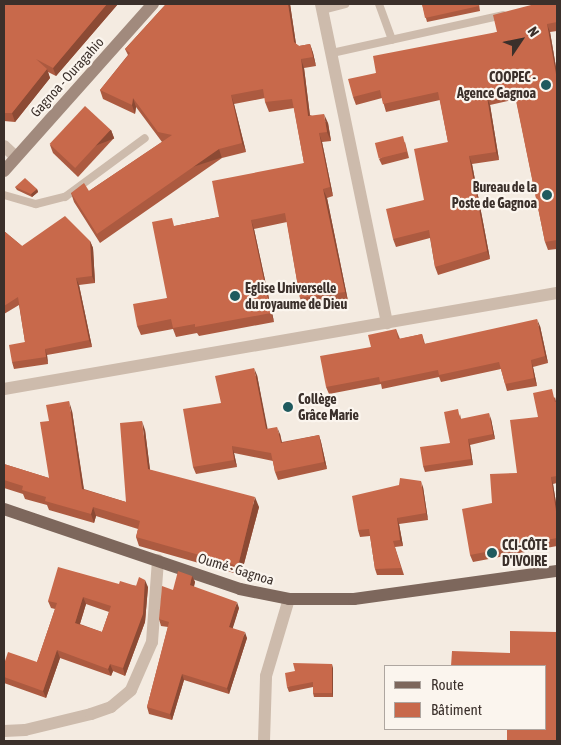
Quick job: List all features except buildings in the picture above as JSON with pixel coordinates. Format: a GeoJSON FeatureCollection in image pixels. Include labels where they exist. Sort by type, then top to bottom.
{"type":"FeatureCollection","features":[{"type":"Feature","properties":{"kind":"main road","name":"Gagnoa - Ouragahio"},"geometry":{"type":"LineString","coordinates":[[4,171],[153,4]]}},
{"type":"Feature","properties":{"kind":"main road","name":"Oumé - Gagnoa"},"geometry":{"type":"LineString","coordinates":[[4,509],[88,541],[158,560],[240,589],[289,600],[354,599],[557,571]]}},
{"type":"Feature","properties":{"kind":"street"},"geometry":{"type":"LineString","coordinates":[[322,7],[387,323]]}},
{"type":"Feature","properties":{"kind":"street"},"geometry":{"type":"LineString","coordinates":[[4,146],[16,157]]}},
{"type":"Feature","properties":{"kind":"street"},"geometry":{"type":"LineString","coordinates":[[4,389],[557,293]]}},
{"type":"Feature","properties":{"kind":"street"},"geometry":{"type":"LineString","coordinates":[[4,731],[71,720],[111,707],[127,695],[152,642],[158,560]]}},
{"type":"Feature","properties":{"kind":"street"},"geometry":{"type":"LineString","coordinates":[[264,741],[266,676],[289,600]]}},
{"type":"Feature","properties":{"kind":"lane"},"geometry":{"type":"LineString","coordinates":[[322,7],[345,4]]}},
{"type":"Feature","properties":{"kind":"lane"},"geometry":{"type":"LineString","coordinates":[[379,4],[392,40]]}},
{"type":"Feature","properties":{"kind":"lane"},"geometry":{"type":"LineString","coordinates":[[332,53],[516,12]]}},
{"type":"Feature","properties":{"kind":"lane"},"geometry":{"type":"LineString","coordinates":[[4,195],[36,204],[65,196],[145,138]]}},
{"type":"Feature","properties":{"kind":"place","name":"COOPEC - Agence Gagnoa"},"geometry":{"type":"Point","coordinates":[546,85]}},
{"type":"Feature","properties":{"kind":"place","name":"Bureau de la Poste de Gagnoa"},"geometry":{"type":"Point","coordinates":[547,195]}},
{"type":"Feature","properties":{"kind":"place","name":"Eglise Universelle du royaume de Dieu"},"geometry":{"type":"Point","coordinates":[235,296]}},
{"type":"Feature","properties":{"kind":"place","name":"Collège Grâce Marie"},"geometry":{"type":"Point","coordinates":[288,407]}},
{"type":"Feature","properties":{"kind":"place","name":"CCI-CÔTE D'IVOIRE"},"geometry":{"type":"Point","coordinates":[492,553]}}]}
